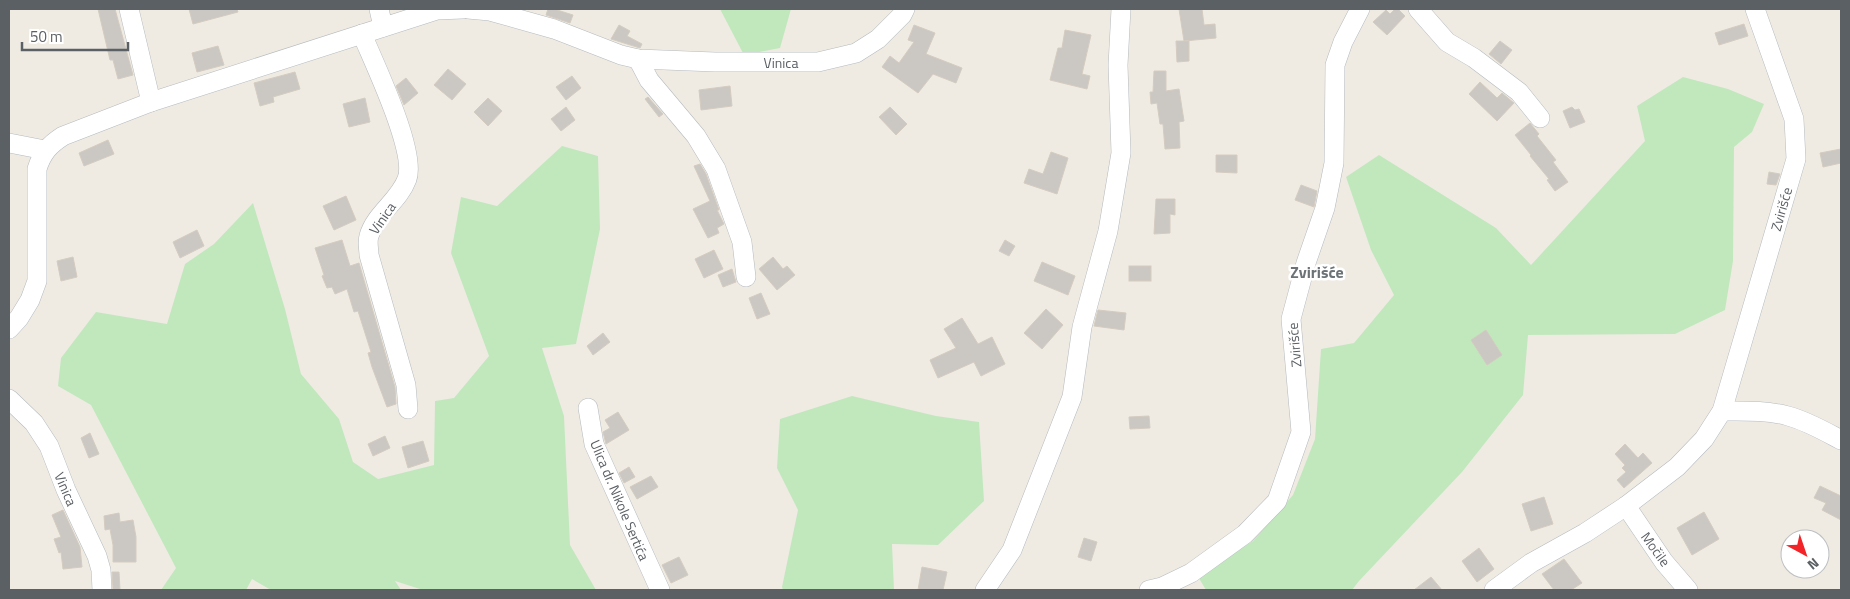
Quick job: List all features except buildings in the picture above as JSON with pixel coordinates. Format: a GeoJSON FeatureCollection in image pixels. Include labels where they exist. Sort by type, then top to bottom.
{"type":"FeatureCollection","features":[{"type":"Feature","properties":{"kind":"street"},"geometry":{"type":"LineString","coordinates":[[129,9],[152,102]]}},
{"type":"Feature","properties":{"kind":"street"},"geometry":{"type":"LineString","coordinates":[[379,9],[383,27]]}},
{"type":"Feature","properties":{"kind":"street"},"geometry":{"type":"LineString","coordinates":[[9,329],[19,318],[30,300],[37,281],[37,169],[40,158],[51,144],[63,136],[152,102],[437,10],[462,9]]}},
{"type":"Feature","properties":{"kind":"street","name":"Vinica"},"geometry":{"type":"LineString","coordinates":[[468,9],[490,12],[554,29],[638,60],[715,62],[818,62],[856,53],[878,39],[906,9]]}},
{"type":"Feature","properties":{"kind":"street"},"geometry":{"type":"LineString","coordinates":[[985,590],[1012,550],[1072,398],[1082,327],[1108,231],[1121,153],[1118,65],[1121,9]]}},
{"type":"Feature","properties":{"kind":"street","name":"Zvirišće"},"geometry":{"type":"LineString","coordinates":[[1149,590],[1162,587],[1190,573],[1245,534],[1277,501],[1301,432],[1291,319],[1306,263],[1325,208],[1334,163],[1335,65],[1343,42],[1360,9]]}},
{"type":"Feature","properties":{"kind":"street"},"geometry":{"type":"LineString","coordinates":[[1418,9],[1447,42],[1474,58],[1520,92],[1540,118]]}},
{"type":"Feature","properties":{"kind":"street","name":"Zvirišće"},"geometry":{"type":"LineString","coordinates":[[1494,590],[1531,563],[1585,533],[1626,506],[1676,468],[1704,440],[1722,411],[1796,159],[1794,119],[1754,9]]}},
{"type":"Feature","properties":{"kind":"street","name":"Vinica"},"geometry":{"type":"LineString","coordinates":[[362,34],[400,129],[408,161],[408,178],[400,193],[374,226],[368,238],[369,255],[406,385],[408,408]]}},
{"type":"Feature","properties":{"kind":"street"},"geometry":{"type":"LineString","coordinates":[[638,60],[649,80],[696,136],[716,168],[742,242],[746,277]]}},
{"type":"Feature","properties":{"kind":"street"},"geometry":{"type":"LineString","coordinates":[[9,143],[45,150]]}},
{"type":"Feature","properties":{"kind":"street","name":"Vinica"},"geometry":{"type":"LineString","coordinates":[[9,399],[34,423],[49,446],[66,490],[97,556],[101,570],[102,590]]}},
{"type":"Feature","properties":{"kind":"street","name":"Ulica dr. Nikole Sertića"},"geometry":{"type":"LineString","coordinates":[[588,408],[594,444],[660,590]]}},
{"type":"Feature","properties":{"kind":"street"},"geometry":{"type":"LineString","coordinates":[[1722,411],[1743,411],[1787,416],[1814,426],[1841,440]]}},
{"type":"Feature","properties":{"kind":"street","name":"Močile"},"geometry":{"type":"LineString","coordinates":[[1626,506],[1664,562],[1688,590]]}},
{"type":"Feature","properties":{"kind":"green space"},"geometry":{"type":"Polygon","coordinates":[[[720,9],[791,9],[780,48],[744,55],[720,9]]]}},
{"type":"Feature","properties":{"kind":"green space"},"geometry":{"type":"Polygon","coordinates":[[[1683,77],[1728,89],[1764,104],[1752,132],[1734,147],[1733,261],[1725,310],[1675,334],[1528,335],[1523,395],[1462,472],[1352,590],[1206,590],[1197,575],[1253,541],[1293,495],[1315,439],[1321,349],[1354,343],[1394,295],[1371,250],[1346,177],[1379,155],[1496,228],[1531,265],[1645,141],[1637,106],[1683,77]]]}},
{"type":"Feature","properties":{"kind":"green space"},"geometry":{"type":"Polygon","coordinates":[[[562,146],[598,156],[600,229],[576,344],[542,348],[564,416],[570,545],[596,590],[423,590],[395,581],[401,590],[271,590],[252,579],[246,590],[161,590],[176,568],[91,405],[58,386],[61,358],[96,312],[167,324],[185,264],[214,244],[253,203],[285,309],[301,374],[339,419],[353,462],[378,479],[434,465],[435,401],[454,398],[489,356],[451,253],[461,197],[497,206],[562,146]]]}},
{"type":"Feature","properties":{"kind":"green space"},"geometry":{"type":"Polygon","coordinates":[[[852,396],[936,416],[979,422],[984,501],[938,545],[892,544],[894,590],[783,590],[782,587],[798,510],[777,468],[780,419],[852,396]]]}},
{"type":"Feature","properties":{"kind":"district","name":"Zvirišće"},"geometry":{"type":"Point","coordinates":[1317,272]}}]}
